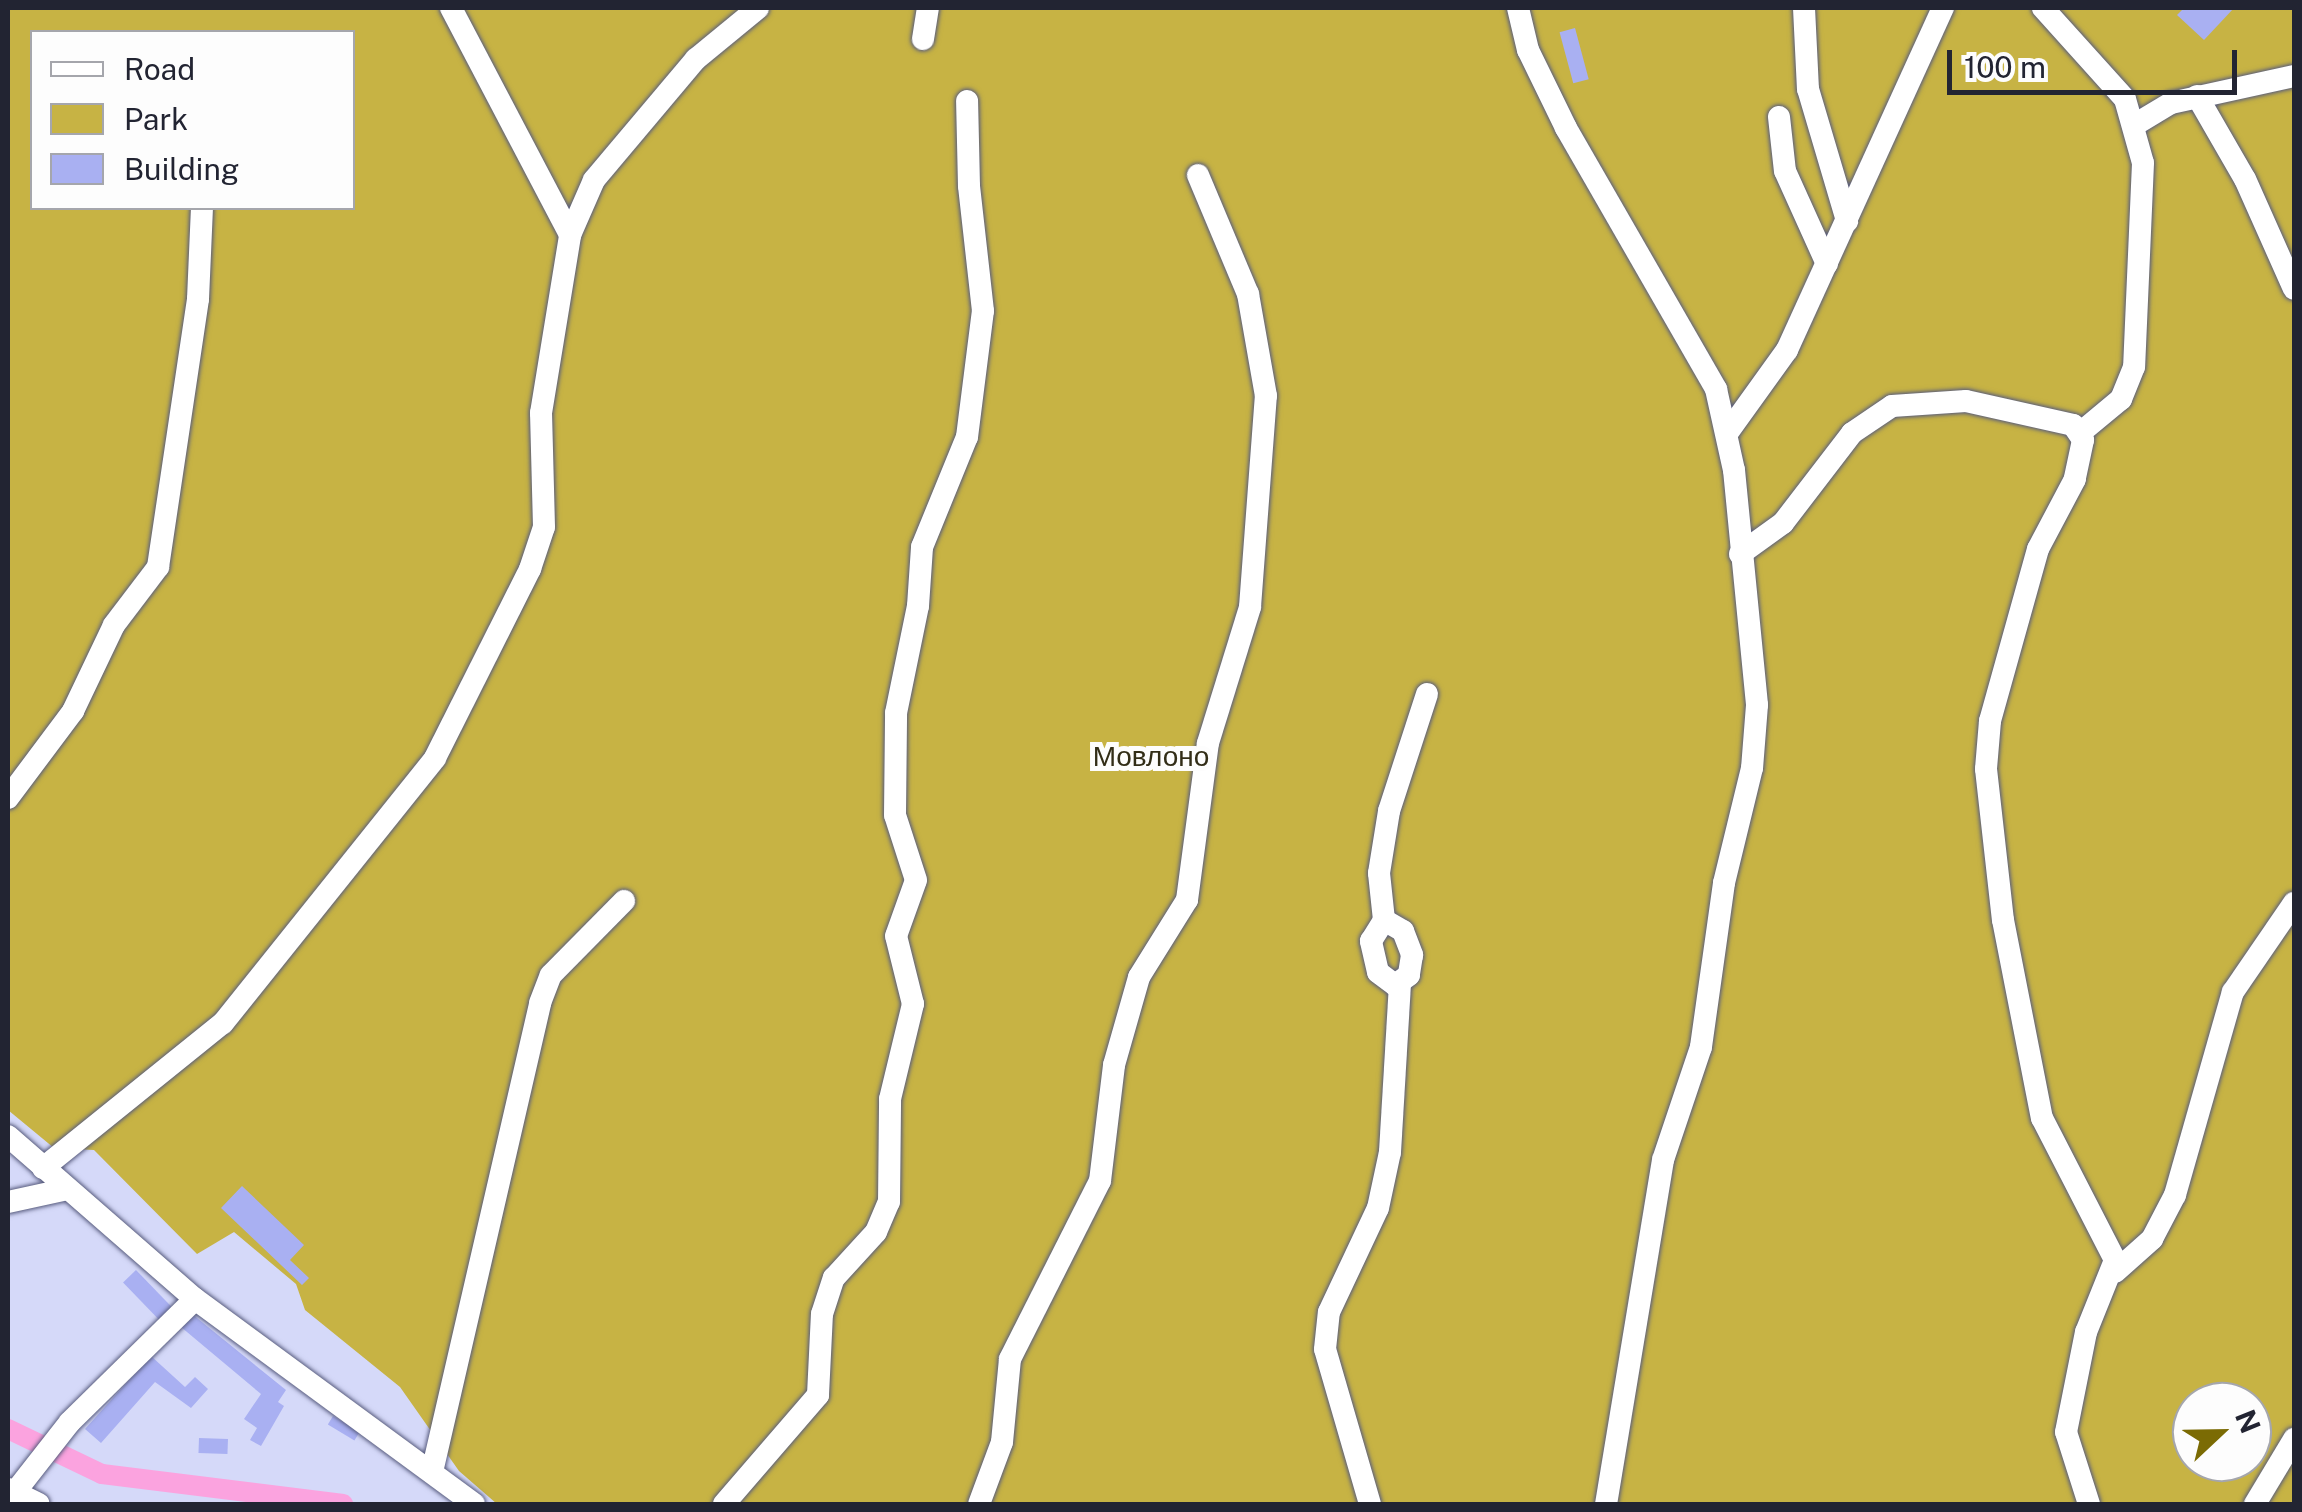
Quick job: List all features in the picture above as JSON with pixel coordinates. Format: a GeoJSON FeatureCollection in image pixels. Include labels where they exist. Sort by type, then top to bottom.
{"type":"FeatureCollection","features":[{"type":"Feature","properties":{"kind":"street"},"geometry":{"type":"LineString","coordinates":[[451,8],[570,235]]}},
{"type":"Feature","properties":{"kind":"street"},"geometry":{"type":"LineString","coordinates":[[44,1168],[223,1023],[372,840],[462,712],[544,527],[540,412],[570,235],[594,180],[648,113],[696,59],[758,8]]}},
{"type":"Feature","properties":{"kind":"street"},"geometry":{"type":"LineString","coordinates":[[923,39],[928,8]]}},
{"type":"Feature","properties":{"kind":"street"},"geometry":{"type":"LineString","coordinates":[[1518,8],[1540,78],[1694,344],[1728,432],[1757,705],[1752,768],[1724,883],[1701,1046],[1663,1160],[1606,1504]]}},
{"type":"Feature","properties":{"kind":"street"},"geometry":{"type":"LineString","coordinates":[[1804,8],[1808,89],[1847,221]]}},
{"type":"Feature","properties":{"kind":"street"},"geometry":{"type":"LineString","coordinates":[[1728,432],[1780,362],[1944,8]]}},
{"type":"Feature","properties":{"kind":"street"},"geometry":{"type":"LineString","coordinates":[[2043,8],[2105,71],[2136,124],[2143,163],[2134,367],[2121,398],[2080,434]]}},
{"type":"Feature","properties":{"kind":"street"},"geometry":{"type":"LineString","coordinates":[[2136,124],[2170,103],[2294,76]]}},
{"type":"Feature","properties":{"kind":"street"},"geometry":{"type":"LineString","coordinates":[[2197,96],[2245,179],[2294,289]]}},
{"type":"Feature","properties":{"kind":"street"},"geometry":{"type":"LineString","coordinates":[[724,1504],[818,1395],[822,1314],[834,1278],[876,1232],[889,1202],[890,1099],[913,1004],[896,936],[916,880],[894,815],[896,714],[918,606],[922,547],[967,438],[984,312],[968,186],[967,100]]}},
{"type":"Feature","properties":{"kind":"street"},"geometry":{"type":"LineString","coordinates":[[1779,118],[1786,171],[1828,264]]}},
{"type":"Feature","properties":{"kind":"street"},"geometry":{"type":"LineString","coordinates":[[980,1504],[1002,1442],[1010,1359],[1100,1181],[1114,1065],[1139,977],[1187,900],[1208,744],[1250,607],[1266,396],[1248,294],[1198,174]]}},
{"type":"Feature","properties":{"kind":"street"},"geometry":{"type":"LineString","coordinates":[[8,798],[73,710],[114,625],[158,567],[198,299],[202,210]]}},
{"type":"Feature","properties":{"kind":"street"},"geometry":{"type":"LineString","coordinates":[[1740,554],[1783,522],[1852,433],[1892,406],[1966,401],[2066,423],[2080,434],[2082,462],[2038,549],[2010,647],[1990,721],[1986,770],[2003,920],[2042,1118],[2111,1248],[2115,1272]]}},
{"type":"Feature","properties":{"kind":"street"},"geometry":{"type":"LineString","coordinates":[[1400,984],[1384,980],[1374,960],[1372,933],[1384,920],[1379,873],[1389,811],[1427,694]]}},
{"type":"Feature","properties":{"kind":"street"},"geometry":{"type":"LineString","coordinates":[[432,1472],[540,1003],[552,976],[624,901]]}},
{"type":"Feature","properties":{"kind":"street"},"geometry":{"type":"LineString","coordinates":[[2088,1504],[2066,1432],[2086,1332],[2115,1272],[2152,1239],[2175,1195],[2233,992],[2294,903]]}},
{"type":"Feature","properties":{"kind":"street"},"geometry":{"type":"LineString","coordinates":[[1370,1504],[1325,1349],[1329,1312],[1378,1208],[1390,1152],[1400,984],[1409,975],[1412,954],[1403,931],[1384,920]]}},
{"type":"Feature","properties":{"kind":"street"},"geometry":{"type":"LineString","coordinates":[[8,1136],[195,1299],[474,1504]]}},
{"type":"Feature","properties":{"kind":"street"},"geometry":{"type":"LineString","coordinates":[[8,1202],[68,1189]]}},
{"type":"Feature","properties":{"kind":"street"},"geometry":{"type":"LineString","coordinates":[[39,1504],[13,1491],[70,1422],[195,1299]]}},
{"type":"Feature","properties":{"kind":"street"},"geometry":{"type":"LineString","coordinates":[[2255,1504],[2294,1439]]}},
{"type":"Feature","properties":{"kind":"green space","name":"Мовлоно"},"geometry":{"type":"Polygon","coordinates":[[[8,8],[2294,8],[2294,1504],[497,1504],[459,1471],[400,1387],[305,1310],[296,1284],[234,1232],[197,1254],[94,1150],[54,1148],[8,1110],[8,8]]]}},
{"type":"Feature","properties":{"kind":"building"},"geometry":{"type":"Polygon","coordinates":[[[2184,8],[2234,8],[2204,40],[2177,15],[2184,8]]]}},
{"type":"Feature","properties":{"kind":"building"},"geometry":{"type":"Polygon","coordinates":[[[1575,28],[1589,79],[1573,83],[1560,32],[1575,28]]]}},
{"type":"Feature","properties":{"kind":"building"},"geometry":{"type":"Polygon","coordinates":[[[242,1186],[304,1245],[290,1260],[309,1278],[302,1285],[221,1208],[242,1186]]]}},
{"type":"Feature","properties":{"kind":"building"},"geometry":{"type":"Polygon","coordinates":[[[136,1270],[176,1311],[163,1324],[123,1283],[136,1270]]]}},
{"type":"Feature","properties":{"kind":"building"},"geometry":{"type":"Polygon","coordinates":[[[192,1314],[286,1390],[278,1402],[284,1406],[261,1446],[250,1440],[257,1428],[244,1419],[261,1394],[181,1327],[192,1314]]]}},
{"type":"Feature","properties":{"kind":"building"},"geometry":{"type":"Polygon","coordinates":[[[151,1356],[185,1387],[195,1377],[208,1389],[191,1408],[155,1382],[101,1443],[85,1429],[151,1356]]]}},
{"type":"Feature","properties":{"kind":"building"},"geometry":{"type":"Polygon","coordinates":[[[333,1416],[360,1432],[354,1441],[328,1425],[333,1416]]]}},
{"type":"Feature","properties":{"kind":"building"},"geometry":{"type":"Polygon","coordinates":[[[199,1438],[228,1439],[227,1454],[198,1453],[199,1438]]]}},
{"type":"Feature","properties":{"kind":"waterway"},"geometry":{"type":"LineString","coordinates":[[8,1429],[102,1474],[343,1504]]}}]}
